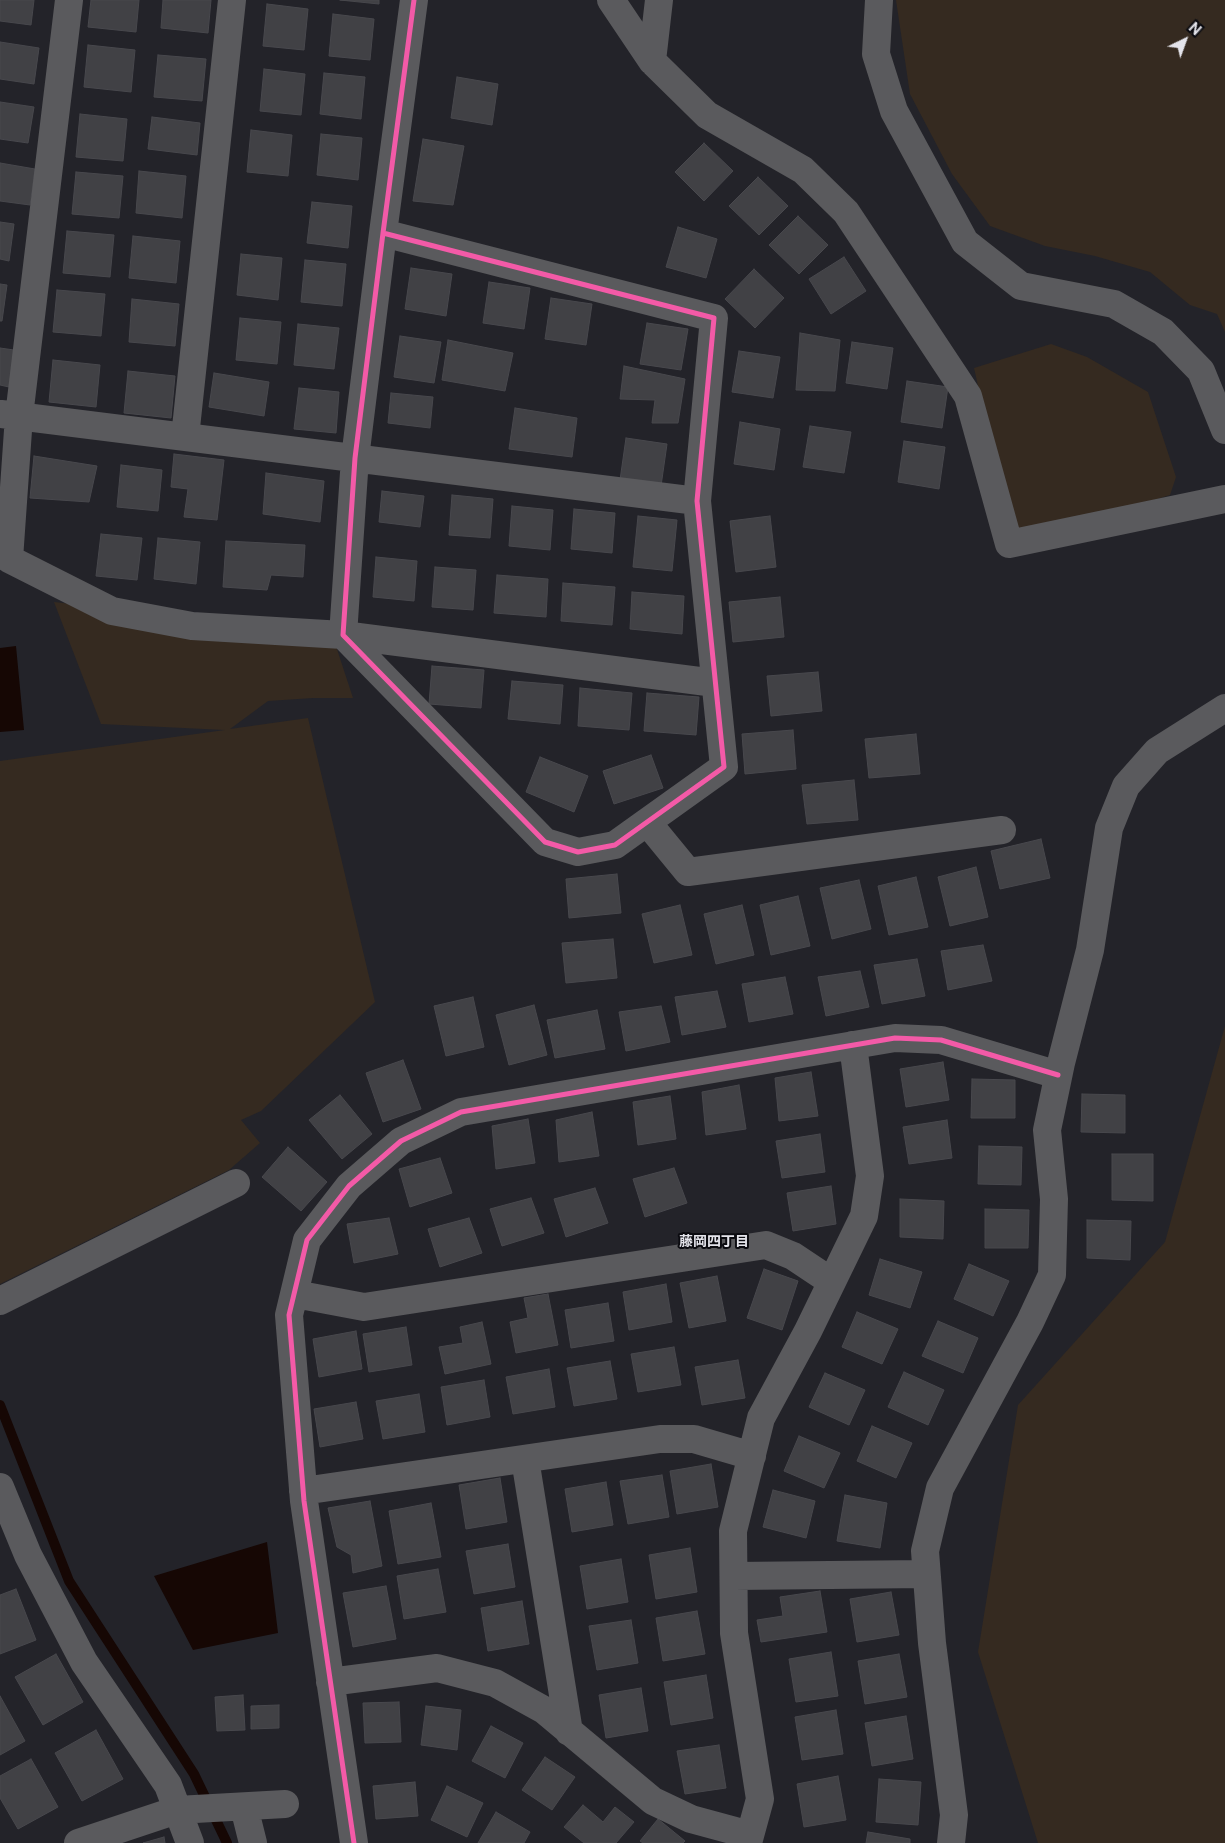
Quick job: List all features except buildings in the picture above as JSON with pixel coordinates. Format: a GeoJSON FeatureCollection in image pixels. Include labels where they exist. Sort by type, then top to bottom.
{"type":"FeatureCollection","features":[{"type":"Feature","properties":{"kind":"street"},"geometry":{"type":"LineString","coordinates":[[69,0],[9,415],[9,558],[112,611],[192,626],[343,635],[715,683]]}},
{"type":"Feature","properties":{"kind":"street"},"geometry":{"type":"LineString","coordinates":[[186,437],[232,0]]}},
{"type":"Feature","properties":{"kind":"street"},"geometry":{"type":"LineString","coordinates":[[384,233],[714,318],[697,501],[724,767],[615,845],[578,852],[545,842],[343,635],[355,458],[414,0]]}},
{"type":"Feature","properties":{"kind":"street"},"geometry":{"type":"LineString","coordinates":[[611,0],[652,61],[707,115],[803,170],[846,212],[968,396],[1009,544],[1225,499]]}},
{"type":"Feature","properties":{"kind":"street"},"geometry":{"type":"LineString","coordinates":[[652,61],[659,0]]}},
{"type":"Feature","properties":{"kind":"street"},"geometry":{"type":"LineString","coordinates":[[879,0],[876,54],[894,111],[965,242],[1021,286],[1114,304],[1163,332],[1201,371],[1225,430]]}},
{"type":"Feature","properties":{"kind":"street"},"geometry":{"type":"LineString","coordinates":[[9,415],[697,501]]}},
{"type":"Feature","properties":{"kind":"street"},"geometry":{"type":"LineString","coordinates":[[951,1843],[954,1815],[932,1643],[925,1551],[940,1488],[1030,1322],[1052,1275],[1054,1199],[1047,1130],[1058,1075],[1090,950],[1109,828],[1126,786],[1157,751],[1225,708]]}},
{"type":"Feature","properties":{"kind":"street"},"geometry":{"type":"LineString","coordinates":[[647,822],[688,872],[1002,830]]}},
{"type":"Feature","properties":{"kind":"street"},"geometry":{"type":"LineString","coordinates":[[354,1843],[303,1491],[289,1315],[307,1240],[349,1186],[401,1142],[461,1112],[895,1038],[941,1040],[1058,1075]]}},
{"type":"Feature","properties":{"kind":"street"},"geometry":{"type":"LineString","coordinates":[[330,1682],[437,1668],[495,1683],[544,1710],[653,1801],[691,1819],[749,1839],[760,1799],[734,1633],[733,1531],[761,1418],[864,1216],[870,1176],[853,1046]]}},
{"type":"Feature","properties":{"kind":"street"},"geometry":{"type":"LineString","coordinates":[[0,1302],[236,1183]]}},
{"type":"Feature","properties":{"kind":"street"},"geometry":{"type":"LineString","coordinates":[[294,1294],[364,1307],[766,1245],[793,1256],[832,1282]]}},
{"type":"Feature","properties":{"kind":"street"},"geometry":{"type":"LineString","coordinates":[[303,1491],[660,1439],[694,1439],[752,1456]]}},
{"type":"Feature","properties":{"kind":"street"},"geometry":{"type":"LineString","coordinates":[[525,1459],[569,1732]]}},
{"type":"Feature","properties":{"kind":"street"},"geometry":{"type":"LineString","coordinates":[[0,1487],[28,1554],[84,1662],[168,1785],[190,1843]]}},
{"type":"Feature","properties":{"kind":"street"},"geometry":{"type":"LineString","coordinates":[[734,1576],[926,1574]]}},
{"type":"Feature","properties":{"kind":"street"},"geometry":{"type":"LineString","coordinates":[[78,1843],[177,1810],[285,1804]]}},
{"type":"Feature","properties":{"kind":"street"},"geometry":{"type":"LineString","coordinates":[[244,1806],[253,1843]]}},
{"type":"Feature","properties":{"kind":"shaded area"},"geometry":{"type":"Polygon","coordinates":[[[896,0],[1225,0],[1225,332],[1217,314],[1190,305],[1150,272],[1095,256],[1045,246],[990,226],[952,174],[910,94],[896,0]]]}},
{"type":"Feature","properties":{"kind":"shaded area"},"geometry":{"type":"Polygon","coordinates":[[[1051,344],[1087,357],[1148,392],[1176,477],[1170,495],[1014,544],[974,368],[1051,344]]]}},
{"type":"Feature","properties":{"kind":"shaded area"},"geometry":{"type":"Polygon","coordinates":[[[54,602],[332,634],[353,698],[268,701],[230,729],[308,718],[375,1002],[261,1111],[241,1120],[260,1143],[229,1170],[0,1284],[0,761],[225,730],[101,724],[54,602]]]}},
{"type":"Feature","properties":{"kind":"shaded area"},"geometry":{"type":"Polygon","coordinates":[[[16,646],[24,730],[0,732],[0,648],[16,646]]]}},
{"type":"Feature","properties":{"kind":"shaded area"},"geometry":{"type":"Polygon","coordinates":[[[1225,1026],[1225,1843],[1038,1843],[978,1652],[1018,1405],[1165,1242],[1225,1026]]]}},
{"type":"Feature","properties":{"kind":"shaded area"},"geometry":{"type":"Polygon","coordinates":[[[267,1542],[278,1633],[193,1650],[154,1576],[267,1542]]]}},
{"type":"Feature","properties":{"kind":"waterway"},"geometry":{"type":"LineString","coordinates":[[0,1405],[69,1581],[194,1774],[227,1843]]}},
{"type":"Feature","properties":{"kind":"cycle path"},"geometry":{"type":"LineString","coordinates":[[383,233],[714,318],[697,501],[724,767],[615,845],[578,852],[545,842],[343,635],[355,458],[383,233],[414,0]]}},
{"type":"Feature","properties":{"kind":"cycle path"},"geometry":{"type":"LineString","coordinates":[[354,1843],[304,1501],[289,1315],[307,1240],[349,1186],[401,1141],[461,1112],[895,1038],[941,1040],[1058,1075]]}},
{"type":"Feature","properties":{"kind":"district","name":"藤岡四丁目"},"geometry":{"type":"Point","coordinates":[714,1242]}}]}
